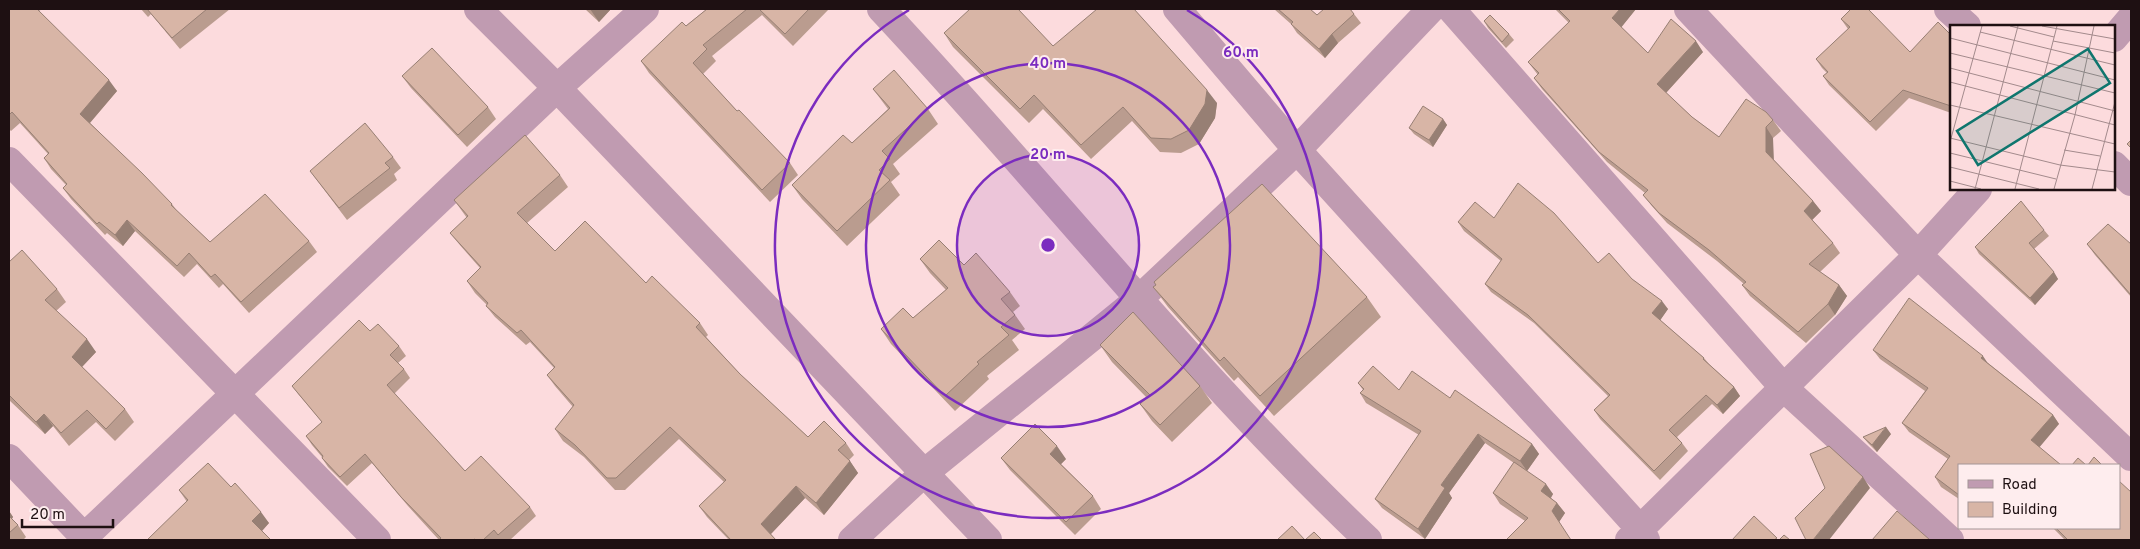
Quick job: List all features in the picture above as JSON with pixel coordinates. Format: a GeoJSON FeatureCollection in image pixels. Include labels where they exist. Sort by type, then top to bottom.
{"type":"FeatureCollection","features":[{"type":"Feature","properties":{"kind":"street"},"geometry":{"type":"LineString","coordinates":[[478,9],[557,88],[988,540]]}},
{"type":"Feature","properties":{"kind":"street"},"geometry":{"type":"LineString","coordinates":[[9,458],[84,539],[557,88],[644,9]]}},
{"type":"Feature","properties":{"kind":"street"},"geometry":{"type":"LineString","coordinates":[[881,9],[956,89],[1139,299],[1312,487],[1368,540]]}},
{"type":"Feature","properties":{"kind":"street"},"geometry":{"type":"LineString","coordinates":[[1176,9],[1296,150],[1638,536],[1783,387],[1918,255],[1977,190]]}},
{"type":"Feature","properties":{"kind":"street"},"geometry":{"type":"LineString","coordinates":[[852,540],[923,474],[1139,299],[1296,150],[1431,9]]}},
{"type":"Feature","properties":{"kind":"street"},"geometry":{"type":"LineString","coordinates":[[1452,9],[1783,387],[1950,540]]}},
{"type":"Feature","properties":{"kind":"street"},"geometry":{"type":"LineString","coordinates":[[1688,9],[1918,255],[2131,457]]}},
{"type":"Feature","properties":{"kind":"street"},"geometry":{"type":"LineString","coordinates":[[1948,9],[1966,25]]}},
{"type":"Feature","properties":{"kind":"street"},"geometry":{"type":"LineString","coordinates":[[2115,37],[2131,18]]}},
{"type":"Feature","properties":{"kind":"street"},"geometry":{"type":"LineString","coordinates":[[9,161],[377,540]]}},
{"type":"Feature","properties":{"kind":"street"},"geometry":{"type":"LineString","coordinates":[[2115,166],[2131,182]]}},
{"type":"Feature","properties":{"kind":"building"},"geometry":{"type":"Polygon","coordinates":[[[9,9],[37,9],[109,80],[80,114],[210,242],[265,194],[309,241],[241,302],[215,274],[211,277],[189,253],[177,266],[127,220],[115,235],[99,222],[97,224],[63,188],[67,184],[44,158],[49,153],[12,112],[9,115],[9,9]]]}},
{"type":"Feature","properties":{"kind":"building"},"geometry":{"type":"Polygon","coordinates":[[[147,9],[207,9],[172,38],[147,9]]]}},
{"type":"Feature","properties":{"kind":"building"},"geometry":{"type":"Polygon","coordinates":[[[707,9],[747,9],[703,45],[707,49],[693,63],[737,111],[739,110],[790,163],[762,190],[641,61],[682,22],[686,26],[707,9]]]}},
{"type":"Feature","properties":{"kind":"building"},"geometry":{"type":"Polygon","coordinates":[[[759,9],[809,9],[785,34],[759,9]]]}},
{"type":"Feature","properties":{"kind":"building"},"geometry":{"type":"Polygon","coordinates":[[[970,9],[1018,9],[1053,46],[1097,9],[1134,9],[1207,90],[1205,104],[1189,130],[1171,139],[1151,138],[1123,107],[1081,145],[1034,95],[1020,109],[944,33],[970,9]]]}},
{"type":"Feature","properties":{"kind":"building"},"geometry":{"type":"Polygon","coordinates":[[[1278,9],[1310,9],[1317,15],[1324,9],[1350,9],[1354,14],[1319,49],[1291,24],[1293,22],[1278,9]]]}},
{"type":"Feature","properties":{"kind":"building"},"geometry":{"type":"Polygon","coordinates":[[[1558,9],[1620,9],[1612,18],[1648,53],[1671,19],[1696,41],[1657,84],[1692,117],[1719,137],[1746,99],[1766,112],[1773,120],[1766,127],[1766,152],[1813,201],[1804,211],[1833,243],[1809,264],[1839,285],[1828,304],[1798,332],[1742,285],[1746,282],[1709,250],[1659,213],[1643,195],[1648,190],[1599,152],[1534,78],[1539,73],[1528,62],[1570,21],[1558,9]]]}},
{"type":"Feature","properties":{"kind":"building"},"geometry":{"type":"Polygon","coordinates":[[[1851,9],[1868,9],[1910,52],[1938,22],[1950,34],[1950,106],[1903,90],[1870,122],[1823,76],[1828,72],[1816,59],[1850,27],[1841,19],[1851,9]]]}},
{"type":"Feature","properties":{"kind":"building"},"geometry":{"type":"Polygon","coordinates":[[[1490,15],[1509,34],[1502,42],[1484,21],[1490,15]]]}},
{"type":"Feature","properties":{"kind":"building"},"geometry":{"type":"Polygon","coordinates":[[[432,48],[488,107],[458,135],[402,76],[432,48]]]}},
{"type":"Feature","properties":{"kind":"building"},"geometry":{"type":"Polygon","coordinates":[[[894,70],[928,109],[882,151],[890,159],[879,170],[890,180],[837,231],[792,185],[843,135],[852,143],[890,108],[873,89],[894,70]]]}},
{"type":"Feature","properties":{"kind":"building"},"geometry":{"type":"Polygon","coordinates":[[[1423,106],[1443,119],[1429,140],[1409,128],[1423,106]]]}},
{"type":"Feature","properties":{"kind":"building"},"geometry":{"type":"Polygon","coordinates":[[[365,123],[393,157],[385,163],[390,168],[339,208],[310,171],[365,123]]]}},
{"type":"Feature","properties":{"kind":"building"},"geometry":{"type":"Polygon","coordinates":[[[525,135],[560,175],[517,213],[555,251],[585,221],[646,283],[652,276],[700,323],[696,327],[740,374],[808,437],[824,421],[846,443],[838,450],[850,461],[816,503],[796,486],[761,524],[776,540],[731,540],[699,506],[726,480],[670,427],[616,478],[607,478],[575,445],[555,429],[574,405],[547,375],[555,367],[521,330],[517,333],[486,306],[488,303],[467,281],[481,267],[450,233],[468,216],[454,200],[525,135]]]}},
{"type":"Feature","properties":{"kind":"building"},"geometry":{"type":"Polygon","coordinates":[[[2131,140],[2131,148],[2127,144],[2131,140]]]}},
{"type":"Feature","properties":{"kind":"building"},"geometry":{"type":"Polygon","coordinates":[[[1518,183],[1554,213],[1598,263],[1609,253],[1632,279],[1662,301],[1652,313],[1734,387],[1717,405],[1706,395],[1669,430],[1682,443],[1654,471],[1594,410],[1610,395],[1528,315],[1485,284],[1502,259],[1458,222],[1475,202],[1494,218],[1518,183]]]}},
{"type":"Feature","properties":{"kind":"building"},"geometry":{"type":"Polygon","coordinates":[[[1262,184],[1367,297],[1260,396],[1224,357],[1220,361],[1153,287],[1156,285],[1154,282],[1262,184]]]}},
{"type":"Feature","properties":{"kind":"building"},"geometry":{"type":"Polygon","coordinates":[[[2021,201],[2044,230],[2029,243],[2054,272],[2030,298],[1975,247],[2021,201]]]}},
{"type":"Feature","properties":{"kind":"building"},"geometry":{"type":"Polygon","coordinates":[[[2108,224],[2131,244],[2131,295],[2087,244],[2108,224]]]}},
{"type":"Feature","properties":{"kind":"building"},"geometry":{"type":"Polygon","coordinates":[[[939,240],[964,265],[976,253],[1010,292],[1001,299],[1015,315],[1001,327],[1009,335],[977,362],[979,364],[945,396],[881,329],[903,308],[913,318],[948,288],[920,259],[939,240]]]}},
{"type":"Feature","properties":{"kind":"building"},"geometry":{"type":"Polygon","coordinates":[[[22,250],[57,289],[45,300],[87,339],[72,357],[125,409],[106,429],[87,410],[61,433],[44,414],[36,422],[9,395],[9,262],[22,250]]]}},
{"type":"Feature","properties":{"kind":"building"},"geometry":{"type":"Polygon","coordinates":[[[1909,298],[1983,356],[1981,358],[2053,415],[2031,440],[2060,464],[1958,464],[1958,494],[1935,477],[1950,456],[1902,423],[1928,388],[1873,350],[1909,298]]]}},
{"type":"Feature","properties":{"kind":"building"},"geometry":{"type":"Polygon","coordinates":[[[1133,312],[1200,386],[1160,425],[1140,404],[1150,395],[1100,345],[1133,312]]]}},
{"type":"Feature","properties":{"kind":"building"},"geometry":{"type":"Polygon","coordinates":[[[359,320],[370,331],[378,324],[399,346],[390,355],[404,369],[387,385],[465,471],[481,456],[530,507],[498,535],[494,530],[483,540],[439,540],[441,538],[401,497],[365,454],[340,477],[322,458],[323,456],[306,436],[322,422],[292,386],[359,320]]]}},
{"type":"Feature","properties":{"kind":"building"},"geometry":{"type":"Polygon","coordinates":[[[1373,366],[1399,390],[1412,371],[1450,398],[1455,390],[1532,444],[1520,461],[1478,434],[1441,485],[1445,488],[1418,529],[1375,499],[1421,431],[1360,393],[1364,389],[1358,383],[1373,366]]]}},
{"type":"Feature","properties":{"kind":"building"},"geometry":{"type":"Polygon","coordinates":[[[1035,424],[1057,446],[1050,454],[1093,496],[1066,522],[1001,458],[1035,424]]]}},
{"type":"Feature","properties":{"kind":"building"},"geometry":{"type":"Polygon","coordinates":[[[1886,427],[1872,445],[1863,437],[1886,427]]]}},
{"type":"Feature","properties":{"kind":"building"},"geometry":{"type":"Polygon","coordinates":[[[1829,446],[1863,477],[1813,540],[1806,540],[1795,518],[1825,488],[1810,454],[1829,446]]]}},
{"type":"Feature","properties":{"kind":"building"},"geometry":{"type":"Polygon","coordinates":[[[2094,457],[2101,464],[2089,464],[2094,457]]]}},
{"type":"Feature","properties":{"kind":"building"},"geometry":{"type":"Polygon","coordinates":[[[2078,458],[2085,464],[2073,464],[2078,458]]]}},
{"type":"Feature","properties":{"kind":"building"},"geometry":{"type":"Polygon","coordinates":[[[1514,462],[1546,484],[1541,491],[1557,503],[1552,511],[1571,540],[1506,540],[1528,518],[1493,493],[1514,462]]]}},
{"type":"Feature","properties":{"kind":"building"},"geometry":{"type":"Polygon","coordinates":[[[208,463],[231,487],[235,483],[261,512],[252,521],[271,540],[147,540],[188,500],[179,490],[208,463]]]}},
{"type":"Feature","properties":{"kind":"building"},"geometry":{"type":"Polygon","coordinates":[[[2120,482],[2131,492],[2131,540],[2068,540],[2057,529],[2120,529],[2120,482]]]}},
{"type":"Feature","properties":{"kind":"building"},"geometry":{"type":"Polygon","coordinates":[[[1897,511],[1930,540],[1872,540],[1897,511]]]}},
{"type":"Feature","properties":{"kind":"building"},"geometry":{"type":"Polygon","coordinates":[[[9,516],[18,525],[9,533],[9,516]]]}},
{"type":"Feature","properties":{"kind":"building"},"geometry":{"type":"Polygon","coordinates":[[[1754,516],[1777,538],[1774,540],[1732,540],[1754,516]]]}},
{"type":"Feature","properties":{"kind":"building"},"geometry":{"type":"Polygon","coordinates":[[[1292,526],[1305,540],[1277,540],[1292,526]]]}},
{"type":"Feature","properties":{"kind":"building"},"geometry":{"type":"Polygon","coordinates":[[[1314,532],[1322,540],[1305,540],[1314,532]]]}},
{"type":"Feature","properties":{"kind":"building"},"geometry":{"type":"Polygon","coordinates":[[[1784,535],[1790,540],[1779,540],[1784,535]]]}}]}
